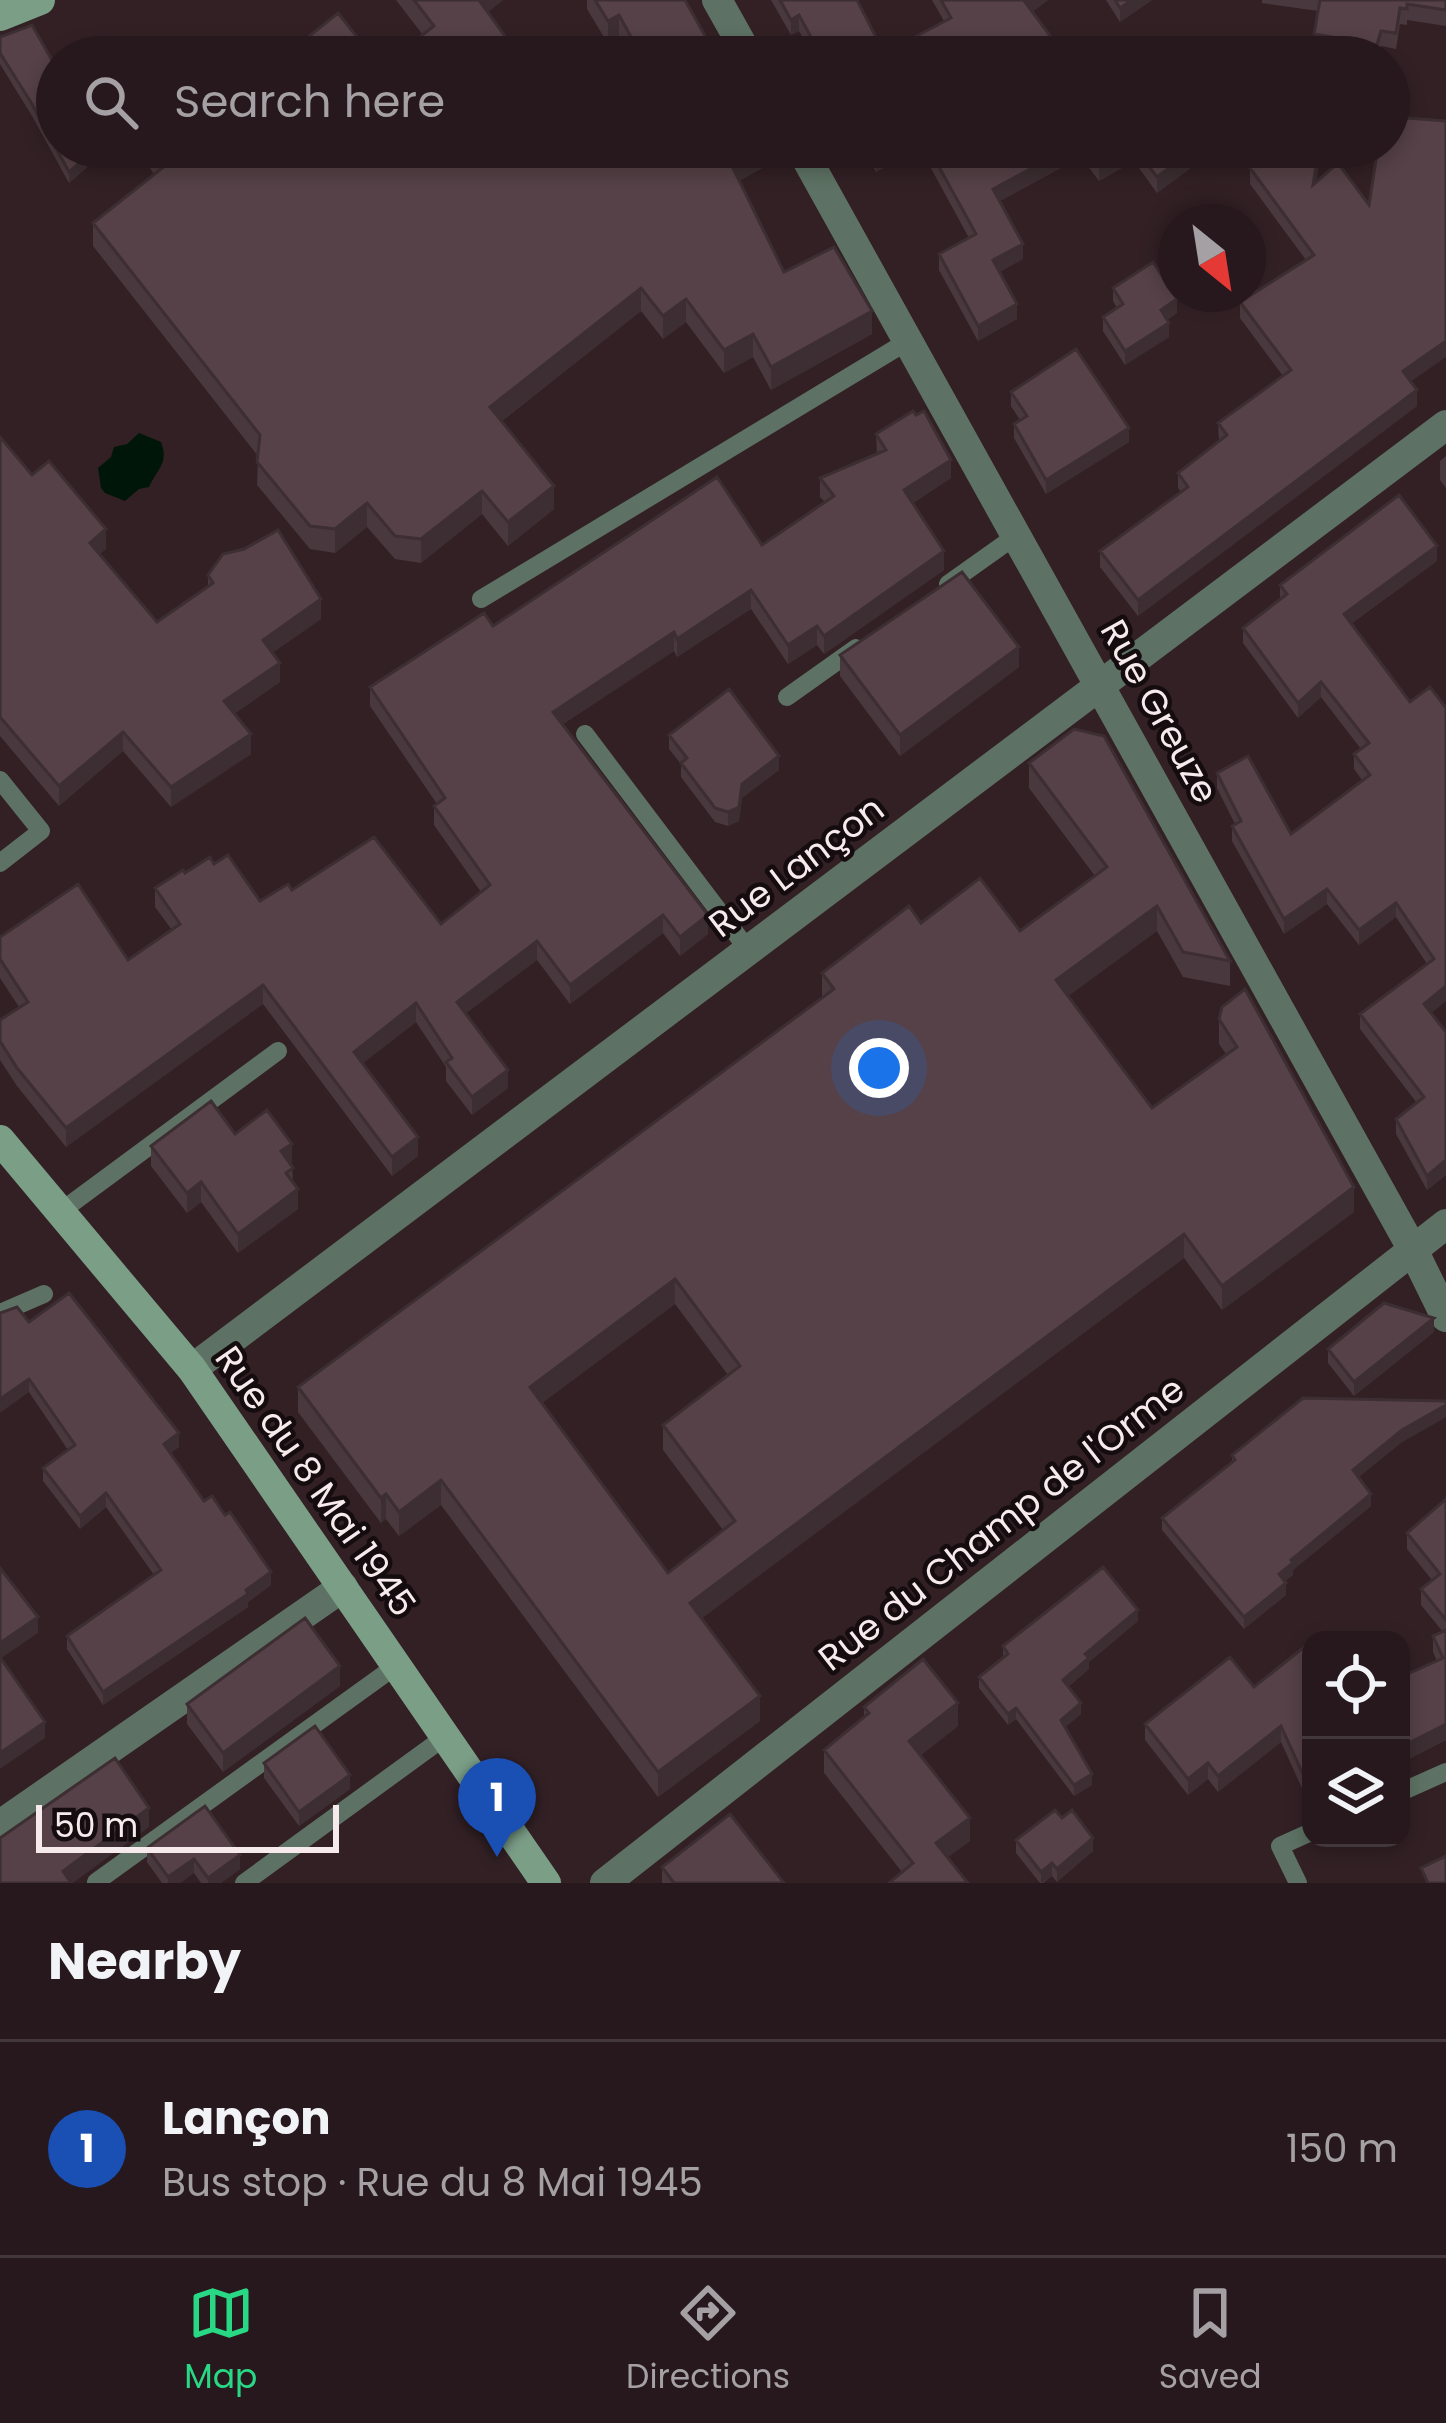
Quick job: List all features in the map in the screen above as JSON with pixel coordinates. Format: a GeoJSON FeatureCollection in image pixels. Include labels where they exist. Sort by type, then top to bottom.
{"type":"FeatureCollection","features":[{"type":"Feature","properties":{"kind":"street"},"geometry":{"type":"LineString","coordinates":[[0,16],[40,0]]}},
{"type":"Feature","properties":{"kind":"street"},"geometry":{"type":"LineString","coordinates":[[717,0],[737,36]]}},
{"type":"Feature","properties":{"kind":"street","name":"Rue Greuze"},"geometry":{"type":"LineString","coordinates":[[812,168],[1102,686],[1446,1317]]}},
{"type":"Feature","properties":{"kind":"street","name":"Rue Lançon"},"geometry":{"type":"LineString","coordinates":[[192,1369],[1446,424]]}},
{"type":"Feature","properties":{"kind":"street","name":"Rue du 8 Mai 1945"},"geometry":{"type":"LineString","coordinates":[[0,1140],[192,1369],[542,1882]]}},
{"type":"Feature","properties":{"kind":"street","name":"Rue du Champ de l'Orme"},"geometry":{"type":"LineString","coordinates":[[605,1883],[1446,1225]]}},
{"type":"Feature","properties":{"kind":"street"},"geometry":{"type":"LineString","coordinates":[[0,1825],[343,1587]]}},
{"type":"Feature","properties":{"kind":"lane"},"geometry":{"type":"LineString","coordinates":[[481,599],[908,341]]}},
{"type":"Feature","properties":{"kind":"lane"},"geometry":{"type":"LineString","coordinates":[[941,589],[1017,536]]}},
{"type":"Feature","properties":{"kind":"lane"},"geometry":{"type":"LineString","coordinates":[[787,697],[864,643]]}},
{"type":"Feature","properties":{"kind":"lane"},"geometry":{"type":"LineString","coordinates":[[585,734],[748,951]]}},
{"type":"Feature","properties":{"kind":"lane"},"geometry":{"type":"LineString","coordinates":[[0,780],[41,831],[0,863]]}},
{"type":"Feature","properties":{"kind":"lane"},"geometry":{"type":"LineString","coordinates":[[60,1212],[278,1052]]}},
{"type":"Feature","properties":{"kind":"lane"},"geometry":{"type":"LineString","coordinates":[[0,1312],[44,1294]]}},
{"type":"Feature","properties":{"kind":"lane"},"geometry":{"type":"LineString","coordinates":[[96,1882],[397,1665]]}},
{"type":"Feature","properties":{"kind":"lane"},"geometry":{"type":"LineString","coordinates":[[244,1883],[446,1736]]}},
{"type":"Feature","properties":{"kind":"lane"},"geometry":{"type":"LineString","coordinates":[[1410,1788],[1446,1772]]}},
{"type":"Feature","properties":{"kind":"lane"},"geometry":{"type":"LineString","coordinates":[[1298,1883],[1280,1846],[1302,1836]]}},
{"type":"Feature","properties":{"kind":"shaded area"},"geometry":{"type":"Polygon","coordinates":[[[139,433],[161,442],[163,460],[149,487],[125,501],[105,493],[98,468],[111,457],[114,447],[127,444],[139,433]]]}},
{"type":"Feature","properties":{"kind":"building"},"geometry":{"type":"Polygon","coordinates":[[[414,0],[479,0],[505,36],[421,36],[434,26],[414,0]]]}},
{"type":"Feature","properties":{"kind":"building"},"geometry":{"type":"Polygon","coordinates":[[[595,0],[685,0],[705,36],[630,36],[619,15],[608,21],[595,0]]]}},
{"type":"Feature","properties":{"kind":"building"},"geometry":{"type":"Polygon","coordinates":[[[780,0],[857,0],[875,36],[810,36],[799,15],[791,20],[780,0]]]}},
{"type":"Feature","properties":{"kind":"building"},"geometry":{"type":"Polygon","coordinates":[[[941,0],[1028,0],[1025,2],[1050,36],[917,36],[951,18],[941,0]]]}},
{"type":"Feature","properties":{"kind":"building"},"geometry":{"type":"Polygon","coordinates":[[[1320,0],[1446,0],[1446,10],[1407,4],[1407,9],[1400,8],[1396,33],[1314,34],[1320,0]]]}},
{"type":"Feature","properties":{"kind":"building"},"geometry":{"type":"Polygon","coordinates":[[[338,13],[356,36],[309,36],[338,13]]]}},
{"type":"Feature","properties":{"kind":"building"},"geometry":{"type":"Polygon","coordinates":[[[32,25],[38,36],[36,111],[0,53],[0,37],[32,25]]]}},
{"type":"Feature","properties":{"kind":"building"},"geometry":{"type":"Polygon","coordinates":[[[1410,118],[1446,121],[1446,341],[1403,371],[1417,390],[1138,600],[1100,551],[1188,487],[1178,473],[1227,435],[1218,423],[1291,370],[1248,312],[1266,312],[1266,285],[1314,255],[1250,168],[1316,168],[1313,185],[1332,168],[1342,168],[1369,205],[1375,168],[1410,168],[1410,118]]]}},
{"type":"Feature","properties":{"kind":"building"},"geometry":{"type":"Polygon","coordinates":[[[162,168],[733,168],[784,272],[834,247],[872,311],[771,367],[753,334],[724,350],[686,299],[663,316],[641,288],[490,407],[554,486],[508,522],[482,491],[421,539],[395,536],[367,503],[335,529],[310,526],[257,462],[260,435],[93,223],[162,168]]]}},
{"type":"Feature","properties":{"kind":"building"},"geometry":{"type":"Polygon","coordinates":[[[940,168],[1032,168],[993,189],[1023,244],[993,260],[1017,304],[978,326],[939,254],[976,234],[940,168]]]}},
{"type":"Feature","properties":{"kind":"building"},"geometry":{"type":"Polygon","coordinates":[[[1153,262],[1158,270],[1158,312],[1169,323],[1125,351],[1103,317],[1123,304],[1113,288],[1153,262]]]}},
{"type":"Feature","properties":{"kind":"building"},"geometry":{"type":"Polygon","coordinates":[[[1076,349],[1129,428],[1046,480],[1014,424],[1027,416],[1011,392],[1076,349]]]}},
{"type":"Feature","properties":{"kind":"building"},"geometry":{"type":"Polygon","coordinates":[[[913,411],[916,415],[924,411],[951,460],[904,490],[944,551],[824,636],[817,626],[788,645],[751,590],[677,639],[674,632],[553,712],[708,915],[680,937],[663,915],[570,985],[537,941],[457,1002],[508,1070],[472,1097],[446,1062],[452,1058],[416,1003],[354,1052],[418,1137],[392,1157],[263,985],[66,1128],[17,1068],[0,1041],[0,1020],[28,1002],[0,959],[0,937],[78,884],[128,960],[180,924],[155,888],[183,870],[210,857],[214,864],[228,855],[260,901],[288,884],[292,890],[374,837],[441,924],[490,885],[434,806],[445,798],[370,687],[484,613],[493,626],[717,477],[762,545],[834,496],[820,478],[886,450],[876,434],[913,411]]]}},
{"type":"Feature","properties":{"kind":"building"},"geometry":{"type":"Polygon","coordinates":[[[0,437],[32,475],[49,461],[106,529],[90,543],[157,622],[213,583],[208,575],[223,554],[244,549],[278,530],[321,599],[263,640],[280,663],[224,701],[251,734],[171,787],[123,732],[59,786],[0,717],[0,437]]]}},
{"type":"Feature","properties":{"kind":"building"},"geometry":{"type":"Polygon","coordinates":[[[1399,495],[1437,546],[1344,614],[1410,702],[1430,687],[1446,708],[1446,986],[1424,1004],[1446,1032],[1446,1160],[1427,1176],[1396,1119],[1424,1097],[1360,1014],[1434,959],[1396,903],[1359,930],[1327,889],[1284,919],[1232,826],[1241,821],[1217,773],[1248,756],[1291,834],[1370,775],[1354,754],[1369,743],[1321,682],[1298,703],[1243,628],[1287,594],[1280,585],[1399,495]]]}},
{"type":"Feature","properties":{"kind":"building"},"geometry":{"type":"Polygon","coordinates":[[[962,572],[1019,647],[900,735],[840,655],[962,572]]]}},
{"type":"Feature","properties":{"kind":"building"},"geometry":{"type":"Polygon","coordinates":[[[729,689],[779,756],[742,784],[739,807],[728,812],[715,808],[681,763],[687,758],[669,735],[729,689]]]}},
{"type":"Feature","properties":{"kind":"building"},"geometry":{"type":"Polygon","coordinates":[[[1074,729],[1104,736],[1230,961],[1183,952],[1157,906],[1056,980],[1152,1108],[1237,1047],[1219,1019],[1222,1007],[1245,989],[1354,1187],[1222,1286],[1184,1234],[690,1603],[760,1696],[658,1772],[441,1480],[399,1512],[386,1494],[381,1498],[298,1387],[834,989],[822,973],[909,906],[921,923],[980,878],[1020,931],[1107,867],[1029,763],[1074,729]],[[675,1279],[530,1387],[668,1573],[735,1521],[663,1425],[740,1366],[675,1279]]]}},
{"type":"Feature","properties":{"kind":"building"},"geometry":{"type":"Polygon","coordinates":[[[211,1101],[235,1134],[267,1110],[292,1144],[281,1151],[293,1168],[286,1173],[298,1189],[238,1234],[201,1182],[187,1193],[151,1146],[211,1101]]]}},
{"type":"Feature","properties":{"kind":"building"},"geometry":{"type":"Polygon","coordinates":[[[69,1293],[179,1433],[164,1444],[204,1501],[212,1496],[225,1515],[230,1512],[271,1572],[246,1590],[248,1594],[103,1692],[67,1636],[161,1570],[106,1493],[80,1516],[43,1468],[75,1445],[29,1379],[0,1399],[0,1313],[17,1307],[29,1322],[69,1293]]]}},
{"type":"Feature","properties":{"kind":"building"},"geometry":{"type":"Polygon","coordinates":[[[1384,1303],[1434,1318],[1354,1382],[1328,1349],[1384,1303]]]}},
{"type":"Feature","properties":{"kind":"building"},"geometry":{"type":"Polygon","coordinates":[[[1303,1398],[1446,1401],[1446,1405],[1402,1430],[1353,1470],[1371,1494],[1291,1560],[1279,1574],[1286,1583],[1244,1617],[1162,1518],[1303,1398]]]}},
{"type":"Feature","properties":{"kind":"building"},"geometry":{"type":"Polygon","coordinates":[[[1446,1499],[1446,1620],[1421,1589],[1440,1574],[1407,1533],[1446,1499]]]}},
{"type":"Feature","properties":{"kind":"building"},"geometry":{"type":"Polygon","coordinates":[[[1103,1567],[1138,1610],[1085,1654],[1089,1658],[1063,1680],[1081,1703],[1061,1720],[1092,1774],[1074,1785],[1016,1708],[1008,1714],[979,1677],[1008,1654],[1003,1646],[1103,1567]]]}},
{"type":"Feature","properties":{"kind":"building"},"geometry":{"type":"Polygon","coordinates":[[[0,1568],[38,1617],[0,1643],[0,1568]]]}},
{"type":"Feature","properties":{"kind":"building"},"geometry":{"type":"Polygon","coordinates":[[[305,1618],[340,1666],[223,1753],[187,1704],[305,1618]]]}},
{"type":"Feature","properties":{"kind":"building"},"geometry":{"type":"Polygon","coordinates":[[[1446,1630],[1446,1724],[1410,1742],[1410,1673],[1443,1658],[1433,1636],[1446,1630]]]}},
{"type":"Feature","properties":{"kind":"building"},"geometry":{"type":"Polygon","coordinates":[[[1302,1649],[1302,1772],[1281,1726],[1218,1776],[1208,1763],[1188,1779],[1145,1724],[1230,1657],[1254,1687],[1302,1649]]]}},
{"type":"Feature","properties":{"kind":"building"},"geometry":{"type":"Polygon","coordinates":[[[0,1657],[45,1722],[0,1753],[0,1657]]]}},
{"type":"Feature","properties":{"kind":"building"},"geometry":{"type":"Polygon","coordinates":[[[923,1659],[958,1703],[909,1741],[970,1818],[936,1843],[968,1883],[889,1883],[913,1863],[824,1750],[869,1713],[864,1707],[923,1659]]]}},
{"type":"Feature","properties":{"kind":"building"},"geometry":{"type":"Polygon","coordinates":[[[315,1726],[350,1775],[299,1812],[264,1763],[315,1726]]]}},
{"type":"Feature","properties":{"kind":"building"},"geometry":{"type":"Polygon","coordinates":[[[115,1758],[149,1808],[63,1871],[71,1883],[0,1883],[0,1838],[115,1758]]]}},
{"type":"Feature","properties":{"kind":"building"},"geometry":{"type":"Polygon","coordinates":[[[205,1806],[240,1855],[208,1878],[194,1859],[168,1877],[147,1848],[205,1806]]]}},
{"type":"Feature","properties":{"kind":"building"},"geometry":{"type":"Polygon","coordinates":[[[1055,1810],[1062,1818],[1072,1810],[1093,1838],[1057,1869],[1052,1863],[1041,1872],[1016,1840],[1055,1810]]]}},
{"type":"Feature","properties":{"kind":"building"},"geometry":{"type":"Polygon","coordinates":[[[730,1814],[784,1883],[674,1883],[662,1867],[730,1814]]]}},
{"type":"Feature","properties":{"kind":"building"},"geometry":{"type":"Polygon","coordinates":[[[1446,1856],[1446,1883],[1428,1883],[1421,1868],[1446,1856]]]}},
{"type":"Feature","properties":{"kind":"place","name":"Lançon"},"geometry":{"type":"Point","coordinates":[497,1857]}}]}
